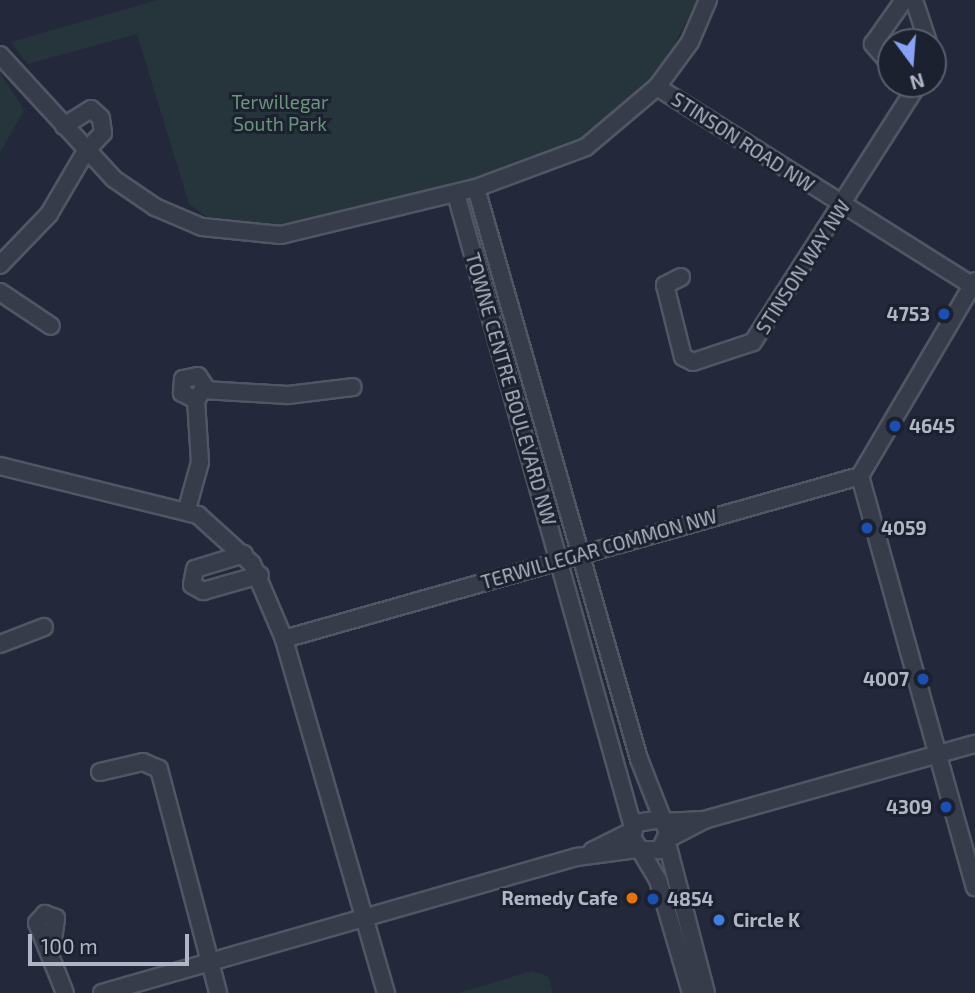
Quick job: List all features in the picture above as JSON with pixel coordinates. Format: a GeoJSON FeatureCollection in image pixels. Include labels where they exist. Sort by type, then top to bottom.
{"type":"FeatureCollection","features":[{"type":"Feature","properties":{"kind":"street"},"geometry":{"type":"LineString","coordinates":[[0,55],[86,151],[155,207],[202,227],[250,236],[311,232],[456,194],[586,147],[657,87],[690,42],[708,0]]}},
{"type":"Feature","properties":{"kind":"street"},"geometry":{"type":"LineString","coordinates":[[884,28],[904,0]]}},
{"type":"Feature","properties":{"kind":"street"},"geometry":{"type":"LineString","coordinates":[[914,0],[924,28]]}},
{"type":"Feature","properties":{"kind":"street","name":"STINSON ROAD NW"},"geometry":{"type":"LineString","coordinates":[[657,87],[842,206],[974,283]]}},
{"type":"Feature","properties":{"kind":"street","name":"STINSON WAY NW"},"geometry":{"type":"LineString","coordinates":[[681,277],[664,285],[683,357],[693,362],[753,342],[909,98]]}},
{"type":"Feature","properties":{"kind":"street"},"geometry":{"type":"LineString","coordinates":[[0,265],[49,214],[86,151],[103,134],[97,112],[84,109],[64,126]]}},
{"type":"Feature","properties":{"kind":"street","name":"TOWNE CENTRE BOULEVARD NW"},"geometry":{"type":"LineString","coordinates":[[475,188],[580,553],[662,821]]}},
{"type":"Feature","properties":{"kind":"street","name":"TOWNE CENTRE BOULEVARD NW"},"geometry":{"type":"LineString","coordinates":[[456,194],[633,829]]}},
{"type":"Feature","properties":{"kind":"street"},"geometry":{"type":"LineString","coordinates":[[974,283],[860,476],[975,887]]}},
{"type":"Feature","properties":{"kind":"street"},"geometry":{"type":"LineString","coordinates":[[0,292],[51,326]]}},
{"type":"Feature","properties":{"kind":"street"},"geometry":{"type":"LineString","coordinates":[[187,509],[200,463],[201,394],[288,395],[353,387]]}},
{"type":"Feature","properties":{"kind":"street"},"geometry":{"type":"LineString","coordinates":[[0,466],[187,509],[244,554],[260,575],[284,639],[366,916],[386,993]]}},
{"type":"Feature","properties":{"kind":"street","name":"TERWILLEGAR COMMON NW"},"geometry":{"type":"LineString","coordinates":[[284,639],[580,553],[860,476]]}},
{"type":"Feature","properties":{"kind":"street"},"geometry":{"type":"LineString","coordinates":[[244,554],[199,567],[192,585],[203,591],[260,575]]}},
{"type":"Feature","properties":{"kind":"street"},"geometry":{"type":"LineString","coordinates":[[0,644],[44,627]]}},
{"type":"Feature","properties":{"kind":"street"},"geometry":{"type":"LineString","coordinates":[[102,993],[587,854],[639,849],[655,852],[667,841],[704,820],[975,744]]}},
{"type":"Feature","properties":{"kind":"street"},"geometry":{"type":"LineString","coordinates":[[100,772],[144,762],[159,769],[218,993]]}},
{"type":"Feature","properties":{"kind":"street"},"geometry":{"type":"LineString","coordinates":[[587,854],[633,829],[645,817],[662,821],[704,820]]}},
{"type":"Feature","properties":{"kind":"street"},"geometry":{"type":"LineString","coordinates":[[662,821],[706,993]]}},
{"type":"Feature","properties":{"kind":"street"},"geometry":{"type":"LineString","coordinates":[[633,829],[639,849],[658,880],[691,993]]}},
{"type":"Feature","properties":{"kind":"street"},"geometry":{"type":"LineString","coordinates":[[52,947],[65,993]]}},
{"type":"Feature","properties":{"kind":"green space","name":"Terwillegar South Park"},"geometry":{"type":"Polygon","coordinates":[[[157,0],[697,0],[671,52],[641,90],[581,139],[495,172],[319,222],[270,227],[214,222],[189,204],[137,34],[28,64],[11,42],[157,0]]]}},
{"type":"Feature","properties":{"kind":"green space"},"geometry":{"type":"Polygon","coordinates":[[[0,72],[24,110],[0,153],[0,72]]]}},
{"type":"Feature","properties":{"kind":"green space"},"geometry":{"type":"Polygon","coordinates":[[[531,971],[548,976],[553,993],[459,993],[531,971]]]}},
{"type":"Feature","properties":{"kind":"place","name":"4753"},"geometry":{"type":"Point","coordinates":[944,314]}},
{"type":"Feature","properties":{"kind":"place","name":"4645"},"geometry":{"type":"Point","coordinates":[895,426]}},
{"type":"Feature","properties":{"kind":"place","name":"4059"},"geometry":{"type":"Point","coordinates":[867,528]}},
{"type":"Feature","properties":{"kind":"place","name":"4007"},"geometry":{"type":"Point","coordinates":[923,679]}},
{"type":"Feature","properties":{"kind":"place","name":"4309"},"geometry":{"type":"Point","coordinates":[946,807]}},
{"type":"Feature","properties":{"kind":"place","name":"Remedy Cafe"},"geometry":{"type":"Point","coordinates":[632,898]}},
{"type":"Feature","properties":{"kind":"place","name":"4854"},"geometry":{"type":"Point","coordinates":[653,899]}},
{"type":"Feature","properties":{"kind":"place","name":"Circle K"},"geometry":{"type":"Point","coordinates":[719,920]}}]}
